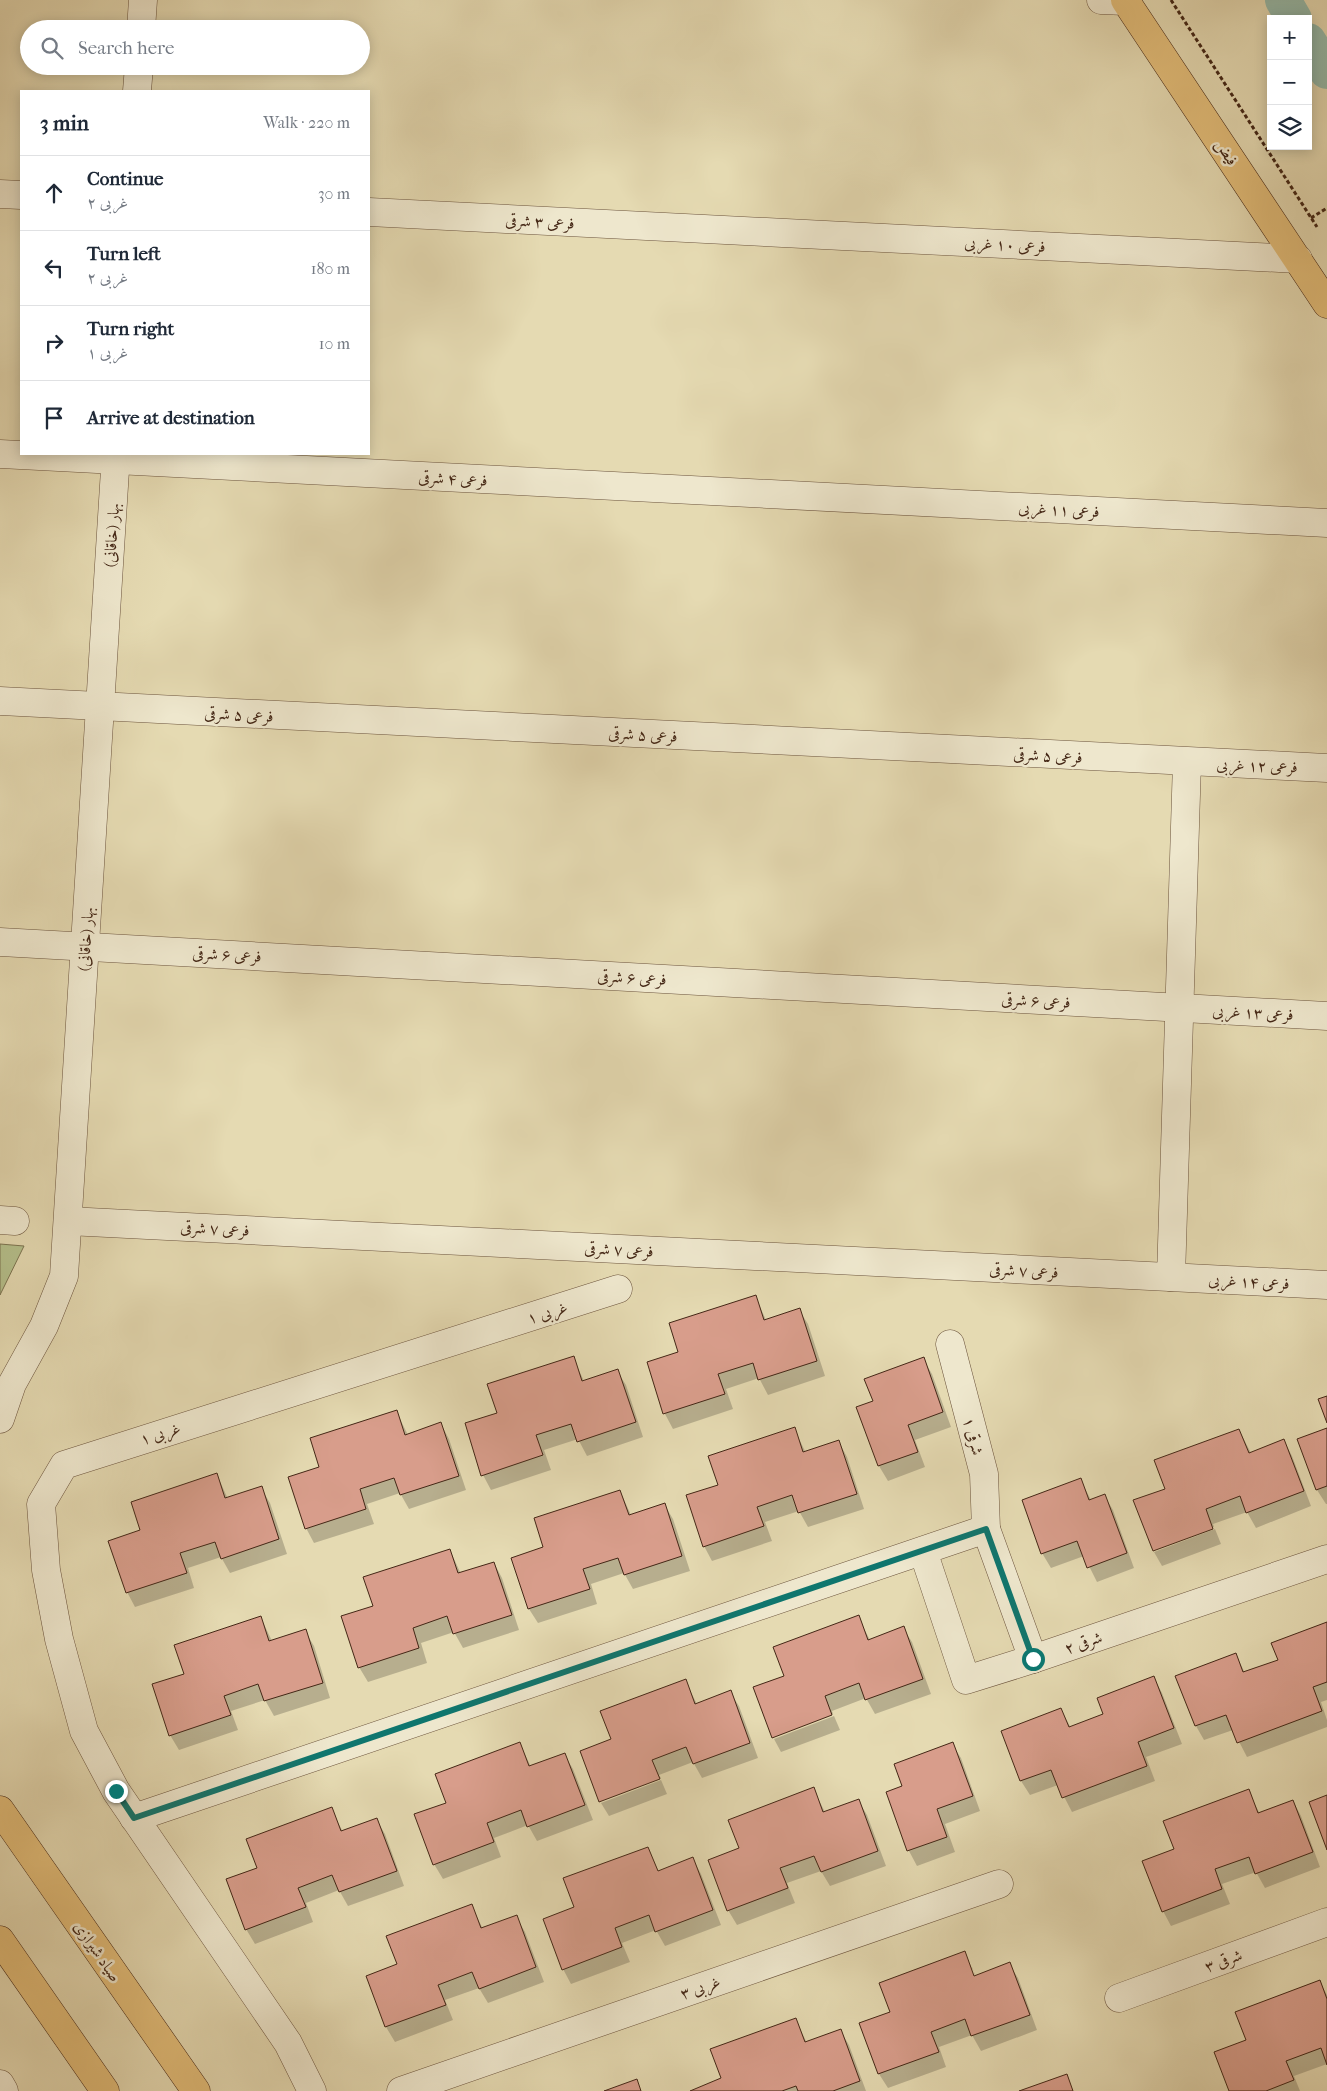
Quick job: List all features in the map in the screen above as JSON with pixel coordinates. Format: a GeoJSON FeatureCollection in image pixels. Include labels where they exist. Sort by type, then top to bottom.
{"type":"FeatureCollection","features":[{"type":"Feature","properties":{"kind":"main road","name":"فیض"},"geometry":{"type":"LineString","coordinates":[[1117,0],[1298,259],[1327,304]]}},
{"type":"Feature","properties":{"kind":"main road","name":"صیاد شیرازی"},"geometry":{"type":"LineString","coordinates":[[0,1810],[196,2091]]}},
{"type":"Feature","properties":{"kind":"main road"},"geometry":{"type":"LineString","coordinates":[[0,1940],[105,2091]]}},
{"type":"Feature","properties":{"kind":"street"},"geometry":{"type":"LineString","coordinates":[[142,20],[143,0]]}},
{"type":"Feature","properties":{"kind":"street"},"geometry":{"type":"LineString","coordinates":[[138,90],[139,75]]}},
{"type":"Feature","properties":{"kind":"street"},"geometry":{"type":"LineString","coordinates":[[0,194],[20,195]]}},
{"type":"Feature","properties":{"kind":"street","name":"فرعی ۳ شرقی"},"geometry":{"type":"LineString","coordinates":[[370,212],[711,230]]}},
{"type":"Feature","properties":{"kind":"street","name":"فرعی ۱۰ غربی"},"geometry":{"type":"LineString","coordinates":[[711,230],[1298,259]]}},
{"type":"Feature","properties":{"kind":"street","name":"فرعی ۴ شرقی"},"geometry":{"type":"LineString","coordinates":[[0,454],[20,455]]}},
{"type":"Feature","properties":{"kind":"street","name":"فرعی ۴ شرقی"},"geometry":{"type":"LineString","coordinates":[[29,455],[116,458],[791,495]]}},
{"type":"Feature","properties":{"kind":"street","name":"بهار (خاقانی)"},"geometry":{"type":"LineString","coordinates":[[1,1415],[12,1384],[44,1326],[64,1276],[116,458]]}},
{"type":"Feature","properties":{"kind":"street","name":"فرعی ۱۱ غربی"},"geometry":{"type":"LineString","coordinates":[[791,495],[1327,523]]}},
{"type":"Feature","properties":{"kind":"street","name":"فرعی ۵ شرقی"},"geometry":{"type":"LineString","coordinates":[[0,701],[1187,762]]}},
{"type":"Feature","properties":{"kind":"street"},"geometry":{"type":"LineString","coordinates":[[1171,1278],[1187,762]]}},
{"type":"Feature","properties":{"kind":"street","name":"فرعی ۱۲ غربی"},"geometry":{"type":"LineString","coordinates":[[1187,762],[1327,768]]}},
{"type":"Feature","properties":{"kind":"street","name":"فرعی ۶ شرقی"},"geometry":{"type":"LineString","coordinates":[[0,942],[1179,1008]]}},
{"type":"Feature","properties":{"kind":"street","name":"فرعی ۱۳ غربی"},"geometry":{"type":"LineString","coordinates":[[1179,1008],[1327,1016]]}},
{"type":"Feature","properties":{"kind":"street","name":"فرعی ۷ شرقی"},"geometry":{"type":"LineString","coordinates":[[68,1221],[1171,1278]]}},
{"type":"Feature","properties":{"kind":"street","name":"فرعی ۱۴ غربی"},"geometry":{"type":"LineString","coordinates":[[1171,1278],[1327,1285]]}},
{"type":"Feature","properties":{"kind":"street","name":"۱ غربی"},"geometry":{"type":"LineString","coordinates":[[312,2091],[288,2043],[116,1791],[84,1731],[59,1639],[46,1570],[41,1504],[64,1465],[618,1289]]}},
{"type":"Feature","properties":{"kind":"street","name":"۱ شرقی"},"geometry":{"type":"LineString","coordinates":[[950,1344],[984,1474],[986,1529],[1033,1659]]}},
{"type":"Feature","properties":{"kind":"street"},"geometry":{"type":"LineString","coordinates":[[134,1818],[986,1529]]}},
{"type":"Feature","properties":{"kind":"street","name":"۲ شرقی"},"geometry":{"type":"LineString","coordinates":[[923,1551],[966,1680],[1327,1559]]}},
{"type":"Feature","properties":{"kind":"street","name":"۳ غربی"},"geometry":{"type":"LineString","coordinates":[[401,2091],[999,1884]]}},
{"type":"Feature","properties":{"kind":"street","name":"۳ شرقی"},"geometry":{"type":"LineString","coordinates":[[1119,1998],[1327,1922]]}},
{"type":"Feature","properties":{"kind":"street"},"geometry":{"type":"LineString","coordinates":[[0,2084],[4,2091]]}},
{"type":"Feature","properties":{"kind":"path"},"geometry":{"type":"LineString","coordinates":[[1171,0],[1322,235]]}},
{"type":"Feature","properties":{"kind":"path"},"geometry":{"type":"LineString","coordinates":[[1311,218],[1327,208]]}},
{"type":"Feature","properties":{"kind":"green space"},"geometry":{"type":"Polygon","coordinates":[[[0,1244],[24,1246],[0,1295],[0,1244]]]}},
{"type":"Feature","properties":{"kind":"building"},"geometry":{"type":"Polygon","coordinates":[[[756,1295],[764,1320],[800,1308],[817,1361],[758,1380],[753,1363],[718,1374],[725,1394],[663,1414],[647,1362],[678,1352],[669,1323],[756,1295]]]}},
{"type":"Feature","properties":{"kind":"building"},"geometry":{"type":"Polygon","coordinates":[[[574,1356],[582,1381],[618,1369],[636,1422],[577,1442],[571,1424],[536,1435],[543,1455],[481,1476],[465,1423],[497,1413],[487,1384],[574,1356]]]}},
{"type":"Feature","properties":{"kind":"building"},"geometry":{"type":"Polygon","coordinates":[[[924,1357],[943,1412],[908,1425],[918,1452],[878,1466],[856,1407],[873,1401],[864,1379],[924,1357]]]}},
{"type":"Feature","properties":{"kind":"building"},"geometry":{"type":"Polygon","coordinates":[[[1327,1396],[1327,1423],[1318,1399],[1327,1396]]]}},
{"type":"Feature","properties":{"kind":"building"},"geometry":{"type":"Polygon","coordinates":[[[397,1410],[405,1435],[441,1422],[459,1476],[400,1495],[394,1478],[360,1489],[366,1509],[305,1529],[288,1477],[319,1467],[310,1438],[397,1410]]]}},
{"type":"Feature","properties":{"kind":"building"},"geometry":{"type":"Polygon","coordinates":[[[795,1427],[803,1452],[839,1440],[857,1494],[798,1513],[792,1495],[757,1507],[764,1526],[703,1547],[686,1495],[718,1485],[708,1456],[795,1427]]]}},
{"type":"Feature","properties":{"kind":"building"},"geometry":{"type":"Polygon","coordinates":[[[1327,1428],[1327,1486],[1316,1490],[1297,1439],[1327,1428]]]}},
{"type":"Feature","properties":{"kind":"building"},"geometry":{"type":"Polygon","coordinates":[[[1239,1429],[1249,1453],[1284,1439],[1304,1491],[1246,1513],[1240,1496],[1206,1509],[1213,1529],[1153,1551],[1133,1500],[1165,1489],[1154,1460],[1239,1429]]]}},
{"type":"Feature","properties":{"kind":"building"},"geometry":{"type":"Polygon","coordinates":[[[217,1473],[225,1498],[262,1486],[279,1539],[221,1559],[215,1542],[180,1553],[187,1573],[126,1593],[108,1541],[140,1530],[131,1502],[217,1473]]]}},
{"type":"Feature","properties":{"kind":"building"},"geometry":{"type":"Polygon","coordinates":[[[1081,1478],[1089,1500],[1105,1494],[1127,1553],[1087,1568],[1077,1541],[1041,1554],[1022,1500],[1081,1478]]]}},
{"type":"Feature","properties":{"kind":"building"},"geometry":{"type":"Polygon","coordinates":[[[620,1490],[629,1515],[665,1503],[682,1556],[624,1575],[618,1558],[583,1569],[590,1589],[528,1609],[511,1558],[543,1547],[534,1518],[620,1490]]]}},
{"type":"Feature","properties":{"kind":"building"},"geometry":{"type":"Polygon","coordinates":[[[450,1549],[458,1573],[494,1562],[512,1615],[453,1634],[447,1616],[413,1628],[419,1648],[358,1668],[341,1616],[373,1606],[363,1577],[450,1549]]]}},
{"type":"Feature","properties":{"kind":"building"},"geometry":{"type":"Polygon","coordinates":[[[859,1615],[868,1640],[904,1626],[923,1679],[865,1700],[859,1683],[825,1696],[832,1715],[772,1738],[753,1687],[784,1676],[773,1647],[859,1615]]]}},
{"type":"Feature","properties":{"kind":"building"},"geometry":{"type":"Polygon","coordinates":[[[261,1616],[269,1641],[306,1629],[323,1683],[264,1701],[258,1684],[224,1696],[231,1715],[169,1736],[152,1684],[184,1674],[174,1645],[261,1616]]]}},
{"type":"Feature","properties":{"kind":"building"},"geometry":{"type":"Polygon","coordinates":[[[1327,1622],[1327,1682],[1313,1687],[1322,1711],[1237,1743],[1226,1715],[1195,1726],[1175,1676],[1236,1653],[1243,1672],[1278,1660],[1271,1643],[1327,1622]]]}},
{"type":"Feature","properties":{"kind":"building"},"geometry":{"type":"Polygon","coordinates":[[[1154,1676],[1174,1728],[1138,1742],[1147,1766],[1062,1798],[1051,1770],[1020,1781],[1001,1731],[1061,1708],[1069,1727],[1103,1714],[1097,1698],[1154,1676]]]}},
{"type":"Feature","properties":{"kind":"building"},"geometry":{"type":"Polygon","coordinates":[[[686,1679],[695,1704],[731,1690],[750,1743],[693,1764],[686,1747],[652,1760],[660,1779],[599,1802],[580,1751],[611,1739],[600,1711],[686,1679]]]}},
{"type":"Feature","properties":{"kind":"building"},"geometry":{"type":"Polygon","coordinates":[[[520,1742],[529,1766],[565,1753],[585,1805],[527,1827],[521,1810],[487,1823],[494,1842],[433,1865],[414,1814],[446,1803],[435,1774],[520,1742]]]}},
{"type":"Feature","properties":{"kind":"building"},"geometry":{"type":"Polygon","coordinates":[[[953,1742],[973,1796],[937,1809],[947,1837],[907,1851],[886,1792],[902,1786],[894,1764],[953,1742]]]}},
{"type":"Feature","properties":{"kind":"building"},"geometry":{"type":"Polygon","coordinates":[[[814,1787],[823,1812],[859,1799],[878,1851],[821,1872],[814,1856],[780,1868],[788,1888],[727,1911],[708,1860],[739,1848],[728,1820],[814,1787]]]}},
{"type":"Feature","properties":{"kind":"building"},"geometry":{"type":"Polygon","coordinates":[[[1249,1789],[1258,1813],[1293,1800],[1313,1852],[1255,1874],[1249,1857],[1215,1869],[1222,1889],[1162,1912],[1142,1861],[1174,1849],[1163,1821],[1249,1789]]]}},
{"type":"Feature","properties":{"kind":"building"},"geometry":{"type":"Polygon","coordinates":[[[1327,1795],[1327,1850],[1309,1802],[1327,1795]]]}},
{"type":"Feature","properties":{"kind":"building"},"geometry":{"type":"Polygon","coordinates":[[[332,1807],[341,1831],[377,1818],[397,1871],[339,1892],[332,1875],[298,1888],[306,1907],[245,1930],[226,1879],[257,1868],[246,1839],[332,1807]]]}},
{"type":"Feature","properties":{"kind":"building"},"geometry":{"type":"Polygon","coordinates":[[[648,1847],[658,1871],[693,1857],[713,1910],[655,1932],[649,1915],[615,1928],[622,1947],[562,1970],[543,1919],[574,1907],[563,1878],[648,1847]]]}},
{"type":"Feature","properties":{"kind":"building"},"geometry":{"type":"Polygon","coordinates":[[[472,1904],[481,1928],[517,1915],[536,1967],[479,1989],[472,1972],[438,1985],[446,2005],[385,2027],[366,1976],[397,1964],[386,1936],[472,1904]]]}},
{"type":"Feature","properties":{"kind":"building"},"geometry":{"type":"Polygon","coordinates":[[[965,1951],[974,1976],[1010,1962],[1030,2015],[971,2036],[965,2019],[931,2032],[939,2052],[878,2074],[859,2023],[890,2012],[879,1983],[965,1951]]]}},
{"type":"Feature","properties":{"kind":"building"},"geometry":{"type":"Polygon","coordinates":[[[1320,1980],[1327,1999],[1327,2065],[1321,2048],[1286,2061],[1294,2080],[1266,2091],[1229,2091],[1214,2052],[1246,2040],[1235,2012],[1320,1980]]]}},
{"type":"Feature","properties":{"kind":"building"},"geometry":{"type":"Polygon","coordinates":[[[796,2018],[805,2042],[841,2029],[860,2081],[833,2091],[798,2091],[796,2086],[782,2091],[690,2091],[721,2078],[710,2049],[796,2018]]]}},
{"type":"Feature","properties":{"kind":"building"},"geometry":{"type":"Polygon","coordinates":[[[1067,2074],[1073,2091],[1019,2091],[1067,2074]]]}},
{"type":"Feature","properties":{"kind":"building"},"geometry":{"type":"Polygon","coordinates":[[[637,2079],[641,2091],[604,2091],[637,2079]]]}},
{"type":"Feature","properties":{"kind":"waterway"},"geometry":{"type":"LineString","coordinates":[[1283,0],[1292,15]]}},
{"type":"Feature","properties":{"kind":"waterway"},"geometry":{"type":"LineString","coordinates":[[1312,47],[1327,71]]}},
{"type":"Feature","properties":{"kind":"route"},"geometry":{"type":"LineString","coordinates":[[116,1791],[134,1818],[986,1529],[1033,1659]]}}]}
